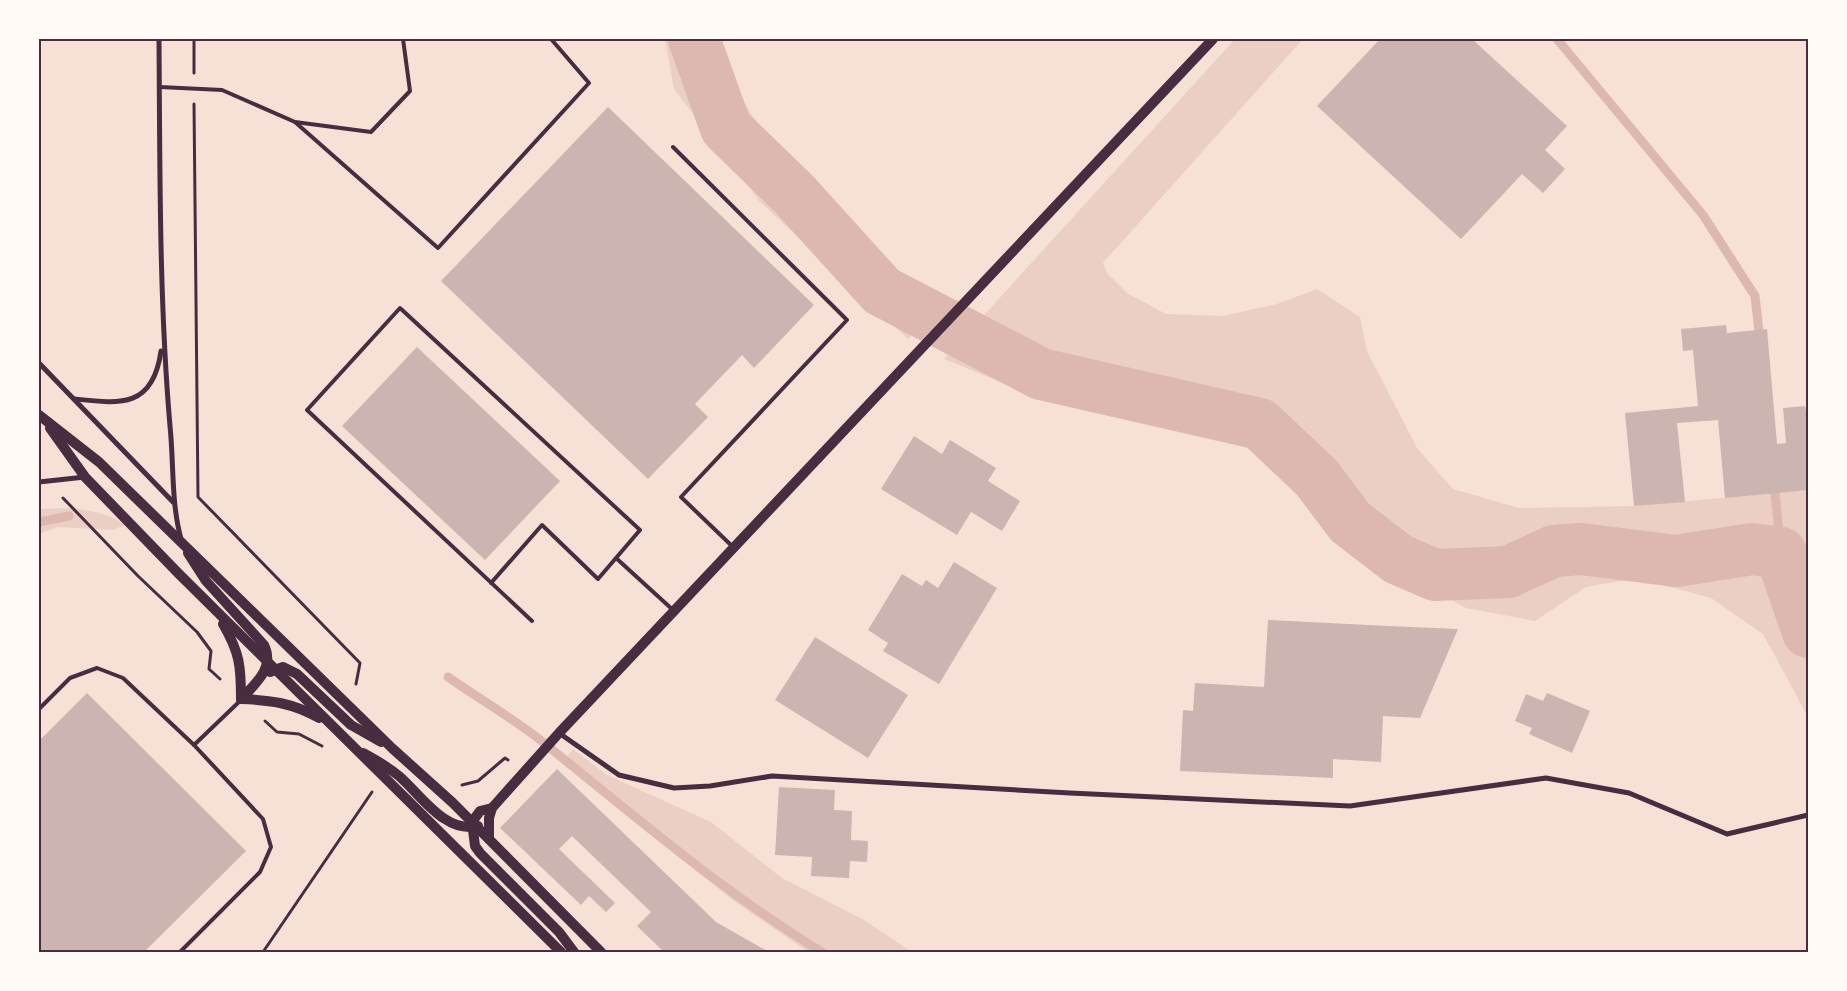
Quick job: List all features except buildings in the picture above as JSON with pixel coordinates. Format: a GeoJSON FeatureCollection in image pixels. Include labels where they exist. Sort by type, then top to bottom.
{"type":"FeatureCollection","features":[{"type":"Feature","properties":{"kind":"main road"},"geometry":{"type":"LineString","coordinates":[[352,747],[390,769],[441,816],[454,825],[474,825],[490,813],[559,733],[1213,39]]}},
{"type":"Feature","properties":{"kind":"main road"},"geometry":{"type":"LineString","coordinates":[[41,417],[85,478],[214,610],[561,952]]}},
{"type":"Feature","properties":{"kind":"main road"},"geometry":{"type":"LineString","coordinates":[[41,417],[99,462],[394,749],[462,811],[601,952]]}},
{"type":"Feature","properties":{"kind":"main road"},"geometry":{"type":"LineString","coordinates":[[182,543],[206,581],[264,645],[272,667]]}},
{"type":"Feature","properties":{"kind":"main road"},"geometry":{"type":"LineString","coordinates":[[214,610],[235,645],[241,671],[241,699]]}},
{"type":"Feature","properties":{"kind":"main road"},"geometry":{"type":"LineString","coordinates":[[241,699],[272,667],[283,667],[297,674],[351,726],[394,749]]}},
{"type":"Feature","properties":{"kind":"main road"},"geometry":{"type":"LineString","coordinates":[[241,699],[272,700],[300,708],[331,725]]}},
{"type":"Feature","properties":{"kind":"main road"},"geometry":{"type":"LineString","coordinates":[[462,811],[490,813]]}},
{"type":"Feature","properties":{"kind":"main road"},"geometry":{"type":"LineString","coordinates":[[480,811],[474,825],[475,846],[559,932],[574,952]]}},
{"type":"Feature","properties":{"kind":"main road"},"geometry":{"type":"LineString","coordinates":[[489,839],[490,813]]}},
{"type":"Feature","properties":{"kind":"street"},"geometry":{"type":"LineString","coordinates":[[159,39],[163,341],[173,457],[173,502],[182,543]]}},
{"type":"Feature","properties":{"kind":"street"},"geometry":{"type":"LineString","coordinates":[[75,399],[111,403],[134,398],[149,386],[158,371],[163,341]]}},
{"type":"Feature","properties":{"kind":"street"},"geometry":{"type":"LineString","coordinates":[[39,362],[173,502]]}},
{"type":"Feature","properties":{"kind":"street"},"geometry":{"type":"LineString","coordinates":[[39,482],[49,483],[85,478]]}},
{"type":"Feature","properties":{"kind":"street"},"geometry":{"type":"LineString","coordinates":[[559,733],[619,775],[674,788],[710,786],[772,776],[1070,793],[1350,806],[1546,778],[1629,793],[1727,834],[1808,814]]}},
{"type":"Feature","properties":{"kind":"lane"},"geometry":{"type":"LineString","coordinates":[[160,87],[222,90],[295,122],[371,132],[410,91],[403,39]]}},
{"type":"Feature","properties":{"kind":"lane"},"geometry":{"type":"LineString","coordinates":[[295,122],[438,248],[590,83],[551,39]]}},
{"type":"Feature","properties":{"kind":"lane"},"geometry":{"type":"LineString","coordinates":[[673,147],[847,320],[681,496],[734,548]]}},
{"type":"Feature","properties":{"kind":"lane"},"geometry":{"type":"LineString","coordinates":[[491,583],[542,526],[598,579],[640,530],[400,308],[308,410],[491,583],[532,621]]}},
{"type":"Feature","properties":{"kind":"lane"},"geometry":{"type":"LineString","coordinates":[[616,558],[674,611]]}},
{"type":"Feature","properties":{"kind":"lane"},"geometry":{"type":"LineString","coordinates":[[39,709],[70,678],[97,668],[123,678],[194,745],[264,818],[271,846],[260,872],[180,952]]}},
{"type":"Feature","properties":{"kind":"lane"},"geometry":{"type":"LineString","coordinates":[[194,745],[241,699]]}},
{"type":"Feature","properties":{"kind":"path"},"geometry":{"type":"LineString","coordinates":[[194,39],[198,497],[360,663]]}},
{"type":"Feature","properties":{"kind":"path"},"geometry":{"type":"LineString","coordinates":[[49,483],[138,576],[198,632],[211,651],[210,669],[241,699],[277,732],[299,734],[330,750]]}},
{"type":"Feature","properties":{"kind":"path"},"geometry":{"type":"LineString","coordinates":[[460,786],[478,782],[505,758],[528,768]]}},
{"type":"Feature","properties":{"kind":"path"},"geometry":{"type":"LineString","coordinates":[[263,952],[375,788]]}},
{"type":"Feature","properties":{"kind":"shaded area"},"geometry":{"type":"Polygon","coordinates":[[[665,39],[719,39],[742,99],[775,153],[851,224],[936,310],[908,339],[760,202],[674,89],[665,39]]]}},
{"type":"Feature","properties":{"kind":"shaded area"},"geometry":{"type":"Polygon","coordinates":[[[1235,39],[1303,39],[1103,263],[1107,273],[1127,293],[1166,314],[1223,316],[1277,304],[1317,289],[1360,317],[1367,351],[1417,448],[1453,489],[1519,508],[1634,506],[1808,490],[1808,717],[1763,634],[1711,598],[1637,578],[1586,587],[1535,621],[1466,608],[1334,538],[1270,447],[1254,438],[1174,408],[1064,403],[1042,399],[944,359],[1235,39]]]}},
{"type":"Feature","properties":{"kind":"shaded area"},"geometry":{"type":"Polygon","coordinates":[[[62,508],[95,512],[116,519],[126,525],[113,530],[57,527],[39,534],[39,509],[62,508]]]}},
{"type":"Feature","properties":{"kind":"shaded area"},"geometry":{"type":"Polygon","coordinates":[[[573,749],[607,775],[711,822],[782,878],[864,920],[912,952],[808,952],[734,901],[562,763],[573,749]]]}},
{"type":"Feature","properties":{"kind":"waterway"},"geometry":{"type":"LineString","coordinates":[[694,39],[726,128],[794,194],[882,291],[1041,374],[1260,424],[1317,478],[1350,522],[1398,559],[1435,575],[1508,572],[1554,551],[1581,549],[1676,561],[1752,549],[1781,553],[1808,632]]}},
{"type":"Feature","properties":{"kind":"waterway"},"geometry":{"type":"LineString","coordinates":[[1557,39],[1703,215],[1755,296],[1760,340]]}},
{"type":"Feature","properties":{"kind":"waterway"},"geometry":{"type":"LineString","coordinates":[[1774,483],[1781,553]]}},
{"type":"Feature","properties":{"kind":"waterway"},"geometry":{"type":"LineString","coordinates":[[39,522],[69,516]]}},
{"type":"Feature","properties":{"kind":"waterway"},"geometry":{"type":"LineString","coordinates":[[448,677],[539,739],[712,877],[822,952]]}}]}
